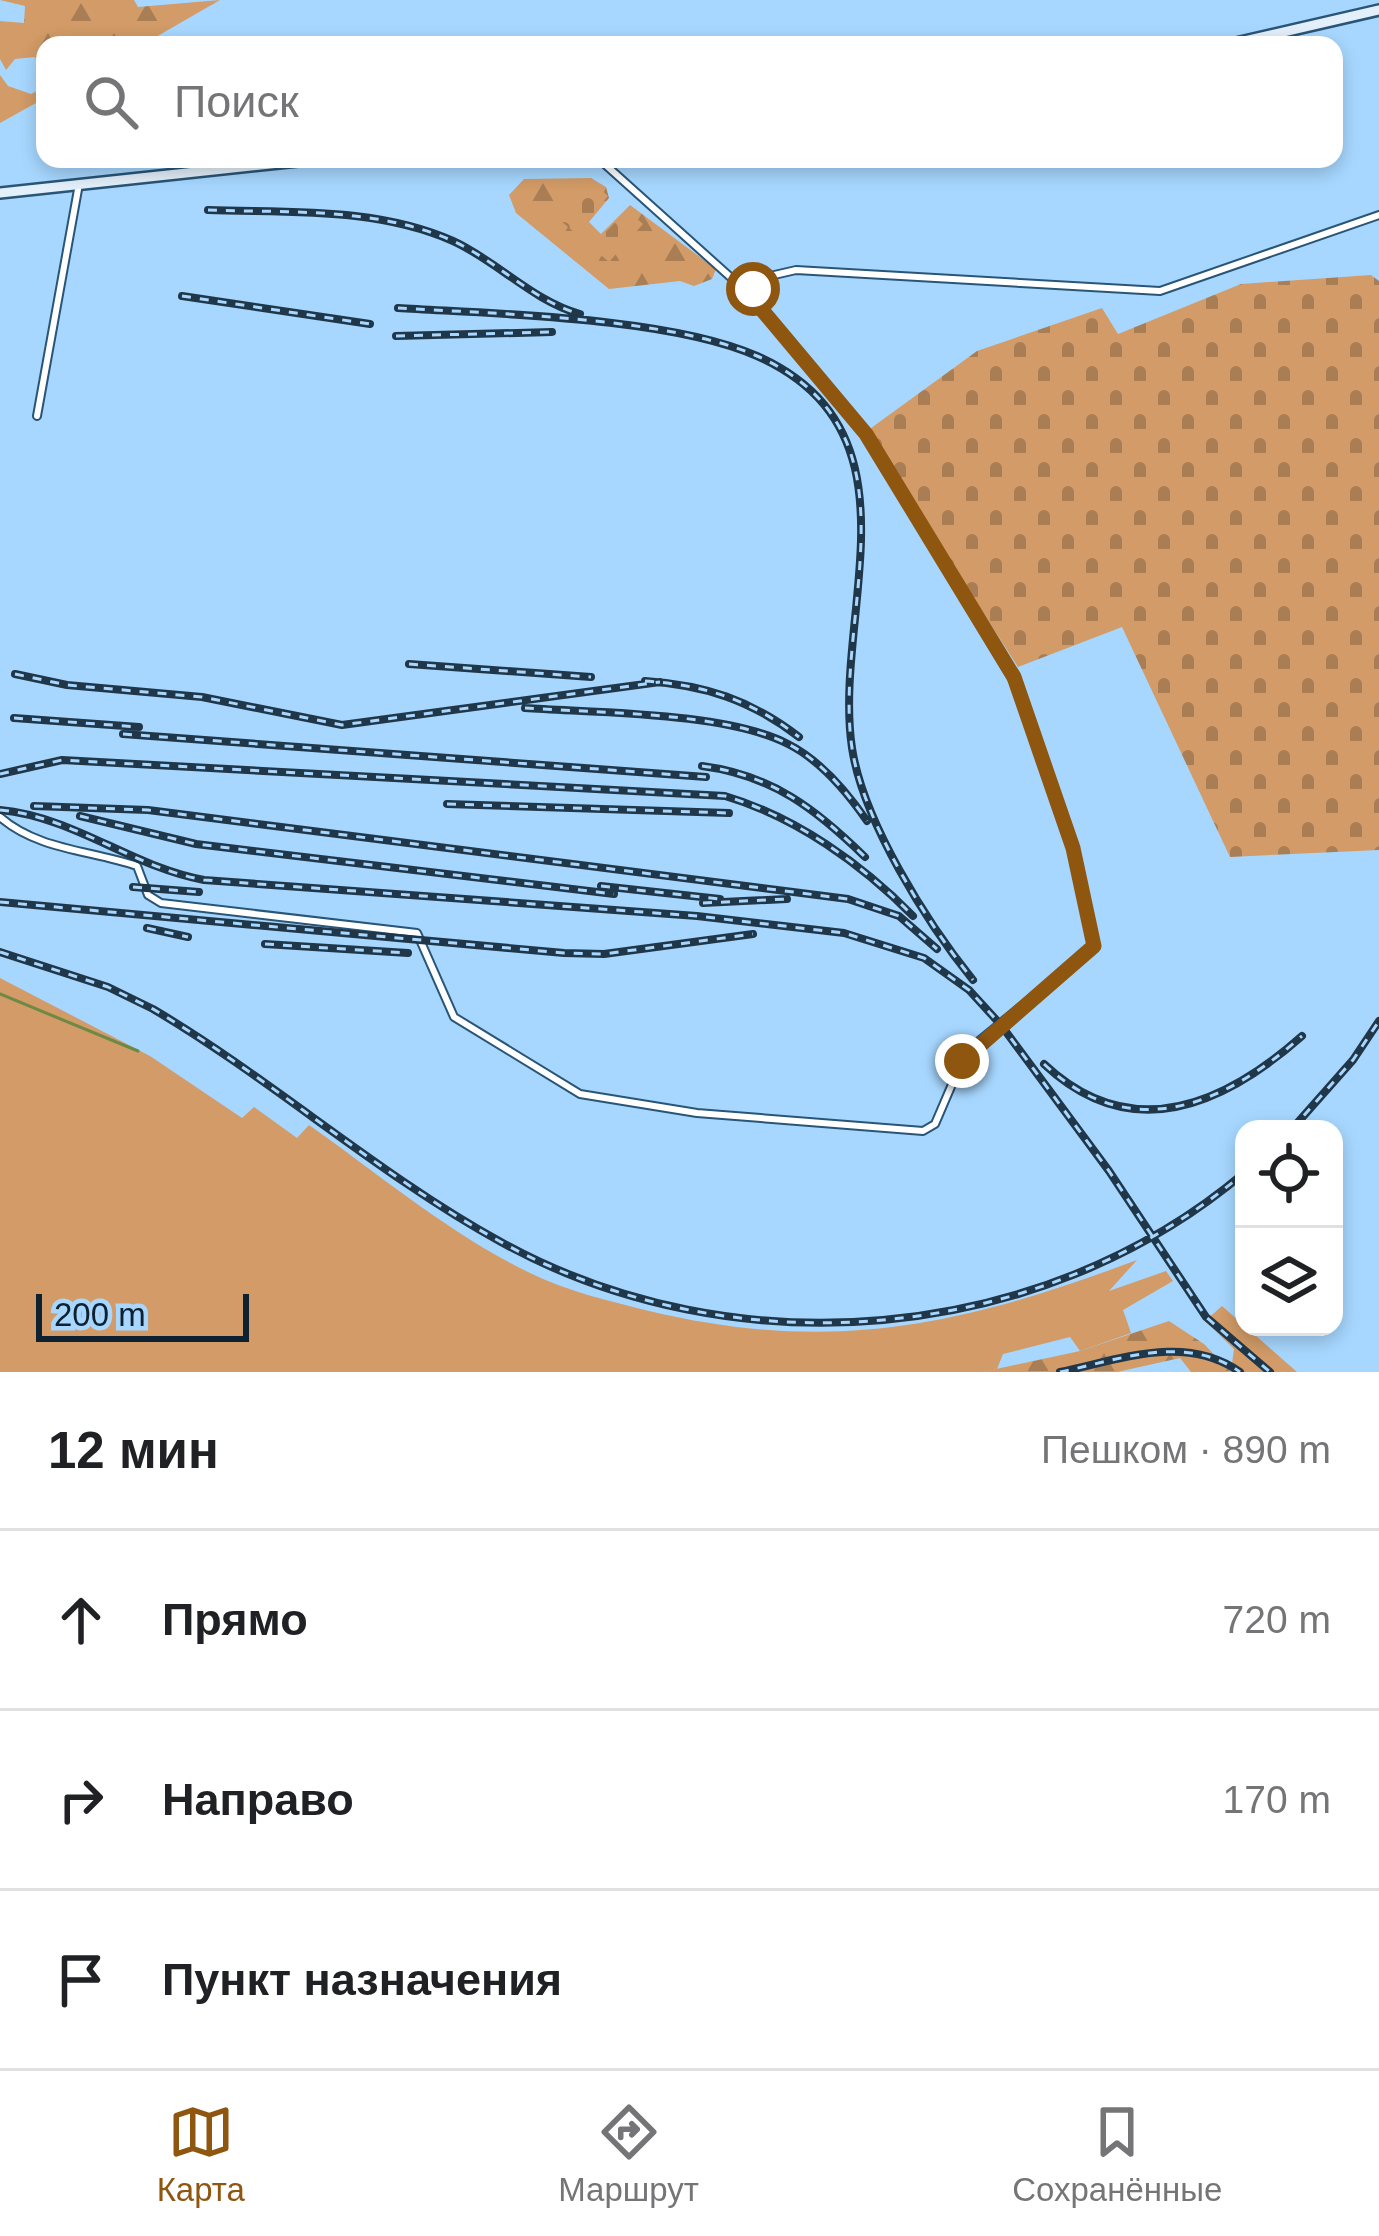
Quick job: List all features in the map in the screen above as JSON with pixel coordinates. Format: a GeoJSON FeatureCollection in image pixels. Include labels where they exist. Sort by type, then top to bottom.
{"type":"FeatureCollection","features":[{"type":"Feature","properties":{"kind":"main road"},"geometry":{"type":"LineString","coordinates":[[1266,36],[1379,10]]}},
{"type":"Feature","properties":{"kind":"main road"},"geometry":{"type":"LineString","coordinates":[[0,193],[231,168]]}},
{"type":"Feature","properties":{"kind":"street"},"geometry":{"type":"LineString","coordinates":[[0,817],[29,840],[136,866],[148,895],[161,903],[417,933],[454,1017],[580,1094],[697,1113],[923,1130],[935,1124],[962,1061],[1094,946],[1094,928],[1022,695],[998,647],[866,434],[747,292],[609,168]]}},
{"type":"Feature","properties":{"kind":"street"},"geometry":{"type":"LineString","coordinates":[[37,416],[79,184]]}},
{"type":"Feature","properties":{"kind":"street"},"geometry":{"type":"LineString","coordinates":[[747,292],[770,276],[796,270],[1160,291],[1379,214]]}},
{"type":"Feature","properties":{"kind":"green space"},"geometry":{"type":"Polygon","coordinates":[[[0,0],[134,0],[138,7],[220,0],[158,36],[36,36],[36,60],[15,59],[6,70],[0,59],[0,21],[24,23],[25,6],[0,0]]]}},
{"type":"Feature","properties":{"kind":"green space"},"geometry":{"type":"Polygon","coordinates":[[[0,75],[8,86],[36,92],[36,103],[0,123],[0,75]]]}},
{"type":"Feature","properties":{"kind":"green space"},"geometry":{"type":"Polygon","coordinates":[[[591,178],[606,187],[609,198],[589,222],[601,234],[630,205],[716,269],[712,279],[694,286],[680,281],[609,289],[516,213],[509,195],[524,179],[591,178]]]}},
{"type":"Feature","properties":{"kind":"green space"},"geometry":{"type":"Polygon","coordinates":[[[593,183],[608,196],[585,223],[601,237],[627,210],[643,224],[609,262],[561,221],[593,183]]]}},
{"type":"Feature","properties":{"kind":"green space"},"geometry":{"type":"Polygon","coordinates":[[[1371,275],[1379,281],[1379,850],[1230,857],[1122,627],[1018,667],[867,431],[977,351],[1102,308],[1118,334],[1241,284],[1371,275]]]}},
{"type":"Feature","properties":{"kind":"green space"},"geometry":{"type":"Polygon","coordinates":[[[0,978],[150,1056],[242,1118],[254,1107],[297,1138],[309,1125],[443,1222],[528,1272],[649,1311],[779,1331],[839,1331],[897,1326],[1014,1302],[1137,1260],[1109,1291],[1166,1271],[1173,1281],[1123,1310],[1131,1333],[1080,1351],[1070,1337],[1003,1354],[997,1369],[982,1372],[0,1372],[0,978]]]}},
{"type":"Feature","properties":{"kind":"green space"},"geometry":{"type":"Polygon","coordinates":[[[1222,1306],[1235,1317],[1235,1336],[1256,1336],[1297,1372],[1231,1372],[1234,1349],[1205,1321],[1222,1306]]]}},
{"type":"Feature","properties":{"kind":"green space"},"geometry":{"type":"Polygon","coordinates":[[[1169,1321],[1204,1344],[1231,1372],[1191,1372],[1180,1358],[1117,1372],[982,1372],[1080,1351],[1169,1321]]]}},
{"type":"Feature","properties":{"kind":"waterway"},"geometry":{"type":"LineString","coordinates":[[0,994],[138,1051]]}},
{"type":"Feature","properties":{"kind":"railway"},"geometry":{"type":"LineString","coordinates":[[208,210],[332,214],[424,230],[469,249],[547,300],[580,314]]}},
{"type":"Feature","properties":{"kind":"railway"},"geometry":{"type":"LineString","coordinates":[[182,296],[370,324]]}},
{"type":"Feature","properties":{"kind":"railway"},"geometry":{"type":"LineString","coordinates":[[398,308],[581,320],[678,333],[757,356],[809,389],[841,430],[857,478],[861,530],[849,696],[858,777],[899,870],[973,980]]}},
{"type":"Feature","properties":{"kind":"railway"},"geometry":{"type":"LineString","coordinates":[[396,336],[552,332]]}},
{"type":"Feature","properties":{"kind":"railway"},"geometry":{"type":"LineString","coordinates":[[409,664],[591,677]]}},
{"type":"Feature","properties":{"kind":"railway"},"geometry":{"type":"LineString","coordinates":[[15,674],[67,685],[202,697],[342,725],[660,682]]}},
{"type":"Feature","properties":{"kind":"railway"},"geometry":{"type":"LineString","coordinates":[[645,681],[726,697],[763,713],[799,737]]}},
{"type":"Feature","properties":{"kind":"railway"},"geometry":{"type":"LineString","coordinates":[[525,708],[660,716],[762,733],[822,768],[867,821]]}},
{"type":"Feature","properties":{"kind":"railway"},"geometry":{"type":"LineString","coordinates":[[14,718],[139,727]]}},
{"type":"Feature","properties":{"kind":"railway"},"geometry":{"type":"LineString","coordinates":[[123,734],[706,777]]}},
{"type":"Feature","properties":{"kind":"railway"},"geometry":{"type":"LineString","coordinates":[[0,774],[62,760],[725,796],[777,816],[826,844],[913,916]]}},
{"type":"Feature","properties":{"kind":"railway"},"geometry":{"type":"LineString","coordinates":[[702,766],[750,777],[791,797],[865,857]]}},
{"type":"Feature","properties":{"kind":"railway"},"geometry":{"type":"LineString","coordinates":[[447,804],[729,813]]}},
{"type":"Feature","properties":{"kind":"railway"},"geometry":{"type":"LineString","coordinates":[[34,806],[148,810],[848,899],[899,916],[937,949]]}},
{"type":"Feature","properties":{"kind":"railway"},"geometry":{"type":"LineString","coordinates":[[0,810],[53,822],[152,865],[204,880],[697,916],[844,933],[924,958],[969,990],[1001,1025],[1109,1171],[1206,1317],[1270,1372]]}},
{"type":"Feature","properties":{"kind":"railway"},"geometry":{"type":"LineString","coordinates":[[80,816],[196,844],[614,894]]}},
{"type":"Feature","properties":{"kind":"railway"},"geometry":{"type":"LineString","coordinates":[[601,886],[720,899]]}},
{"type":"Feature","properties":{"kind":"railway"},"geometry":{"type":"LineString","coordinates":[[133,887],[199,892]]}},
{"type":"Feature","properties":{"kind":"railway"},"geometry":{"type":"LineString","coordinates":[[703,903],[787,899]]}},
{"type":"Feature","properties":{"kind":"railway"},"geometry":{"type":"LineString","coordinates":[[0,902],[564,953],[604,954],[753,934]]}},
{"type":"Feature","properties":{"kind":"railway"},"geometry":{"type":"LineString","coordinates":[[147,928],[188,937]]}},
{"type":"Feature","properties":{"kind":"railway"},"geometry":{"type":"LineString","coordinates":[[265,944],[408,953]]}},
{"type":"Feature","properties":{"kind":"railway"},"geometry":{"type":"LineString","coordinates":[[0,952],[108,987],[153,1009],[412,1187],[501,1242],[591,1283],[686,1309],[784,1322],[883,1320],[980,1304],[1074,1274],[1163,1231],[1235,1179]]}},
{"type":"Feature","properties":{"kind":"railway"},"geometry":{"type":"LineString","coordinates":[[1300,1120],[1353,1060],[1379,1021]]}},
{"type":"Feature","properties":{"kind":"railway"},"geometry":{"type":"LineString","coordinates":[[1044,1064],[1077,1089],[1110,1104],[1176,1107],[1241,1081],[1302,1036]]}},
{"type":"Feature","properties":{"kind":"railway"},"geometry":{"type":"LineString","coordinates":[[1060,1372],[1128,1356],[1174,1352],[1219,1360],[1240,1372]]}},
{"type":"Feature","properties":{"kind":"route"},"geometry":{"type":"LineString","coordinates":[[753,289],[747,292],[866,434],[998,647],[1022,695],[1073,848],[1094,928],[1094,946],[980,1040],[962,1061]]}}]}
